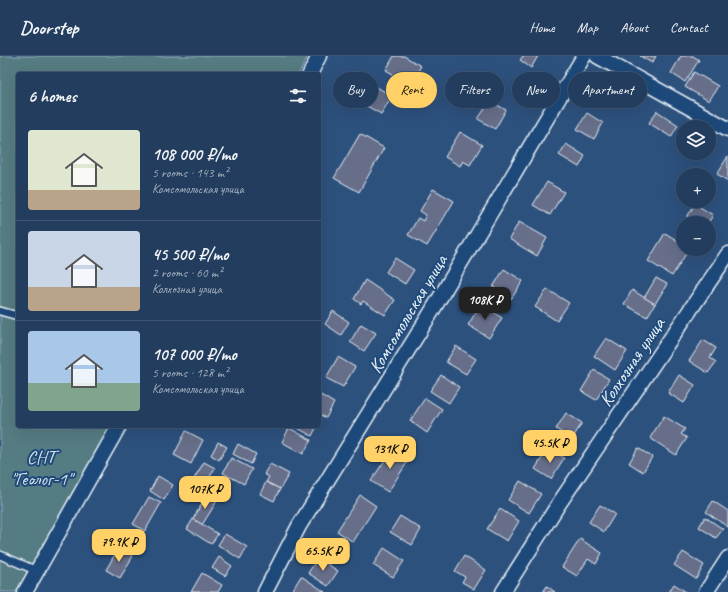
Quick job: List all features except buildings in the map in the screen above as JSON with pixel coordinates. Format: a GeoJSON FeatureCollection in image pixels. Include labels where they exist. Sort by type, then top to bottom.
{"type":"FeatureCollection","features":[{"type":"Feature","properties":{"kind":"street"},"geometry":{"type":"LineString","coordinates":[[311,72],[319,56]]}},
{"type":"Feature","properties":{"kind":"street","name":"Комсомольская улица"},"geometry":{"type":"LineString","coordinates":[[265,592],[299,526],[430,316],[584,56]]}},
{"type":"Feature","properties":{"kind":"street"},"geometry":{"type":"LineString","coordinates":[[597,56],[728,129]]}},
{"type":"Feature","properties":{"kind":"street","name":"Колхозная улица"},"geometry":{"type":"LineString","coordinates":[[503,592],[558,505],[728,254]]}},
{"type":"Feature","properties":{"kind":"street"},"geometry":{"type":"LineString","coordinates":[[25,592],[118,428]]}},
{"type":"Feature","properties":{"kind":"street"},"geometry":{"type":"LineString","coordinates":[[706,592],[728,558]]}},
{"type":"Feature","properties":{"kind":"lane"},"geometry":{"type":"LineString","coordinates":[[0,311],[16,315]]}},
{"type":"Feature","properties":{"kind":"lane"},"geometry":{"type":"LineString","coordinates":[[0,555],[37,571]]}},
{"type":"Feature","properties":{"kind":"green space","name":"СНТ \"Геолог-1\""},"geometry":{"type":"Polygon","coordinates":[[[0,56],[308,56],[300,72],[16,72],[16,428],[113,428],[18,592],[0,592],[0,56]]]}}]}
